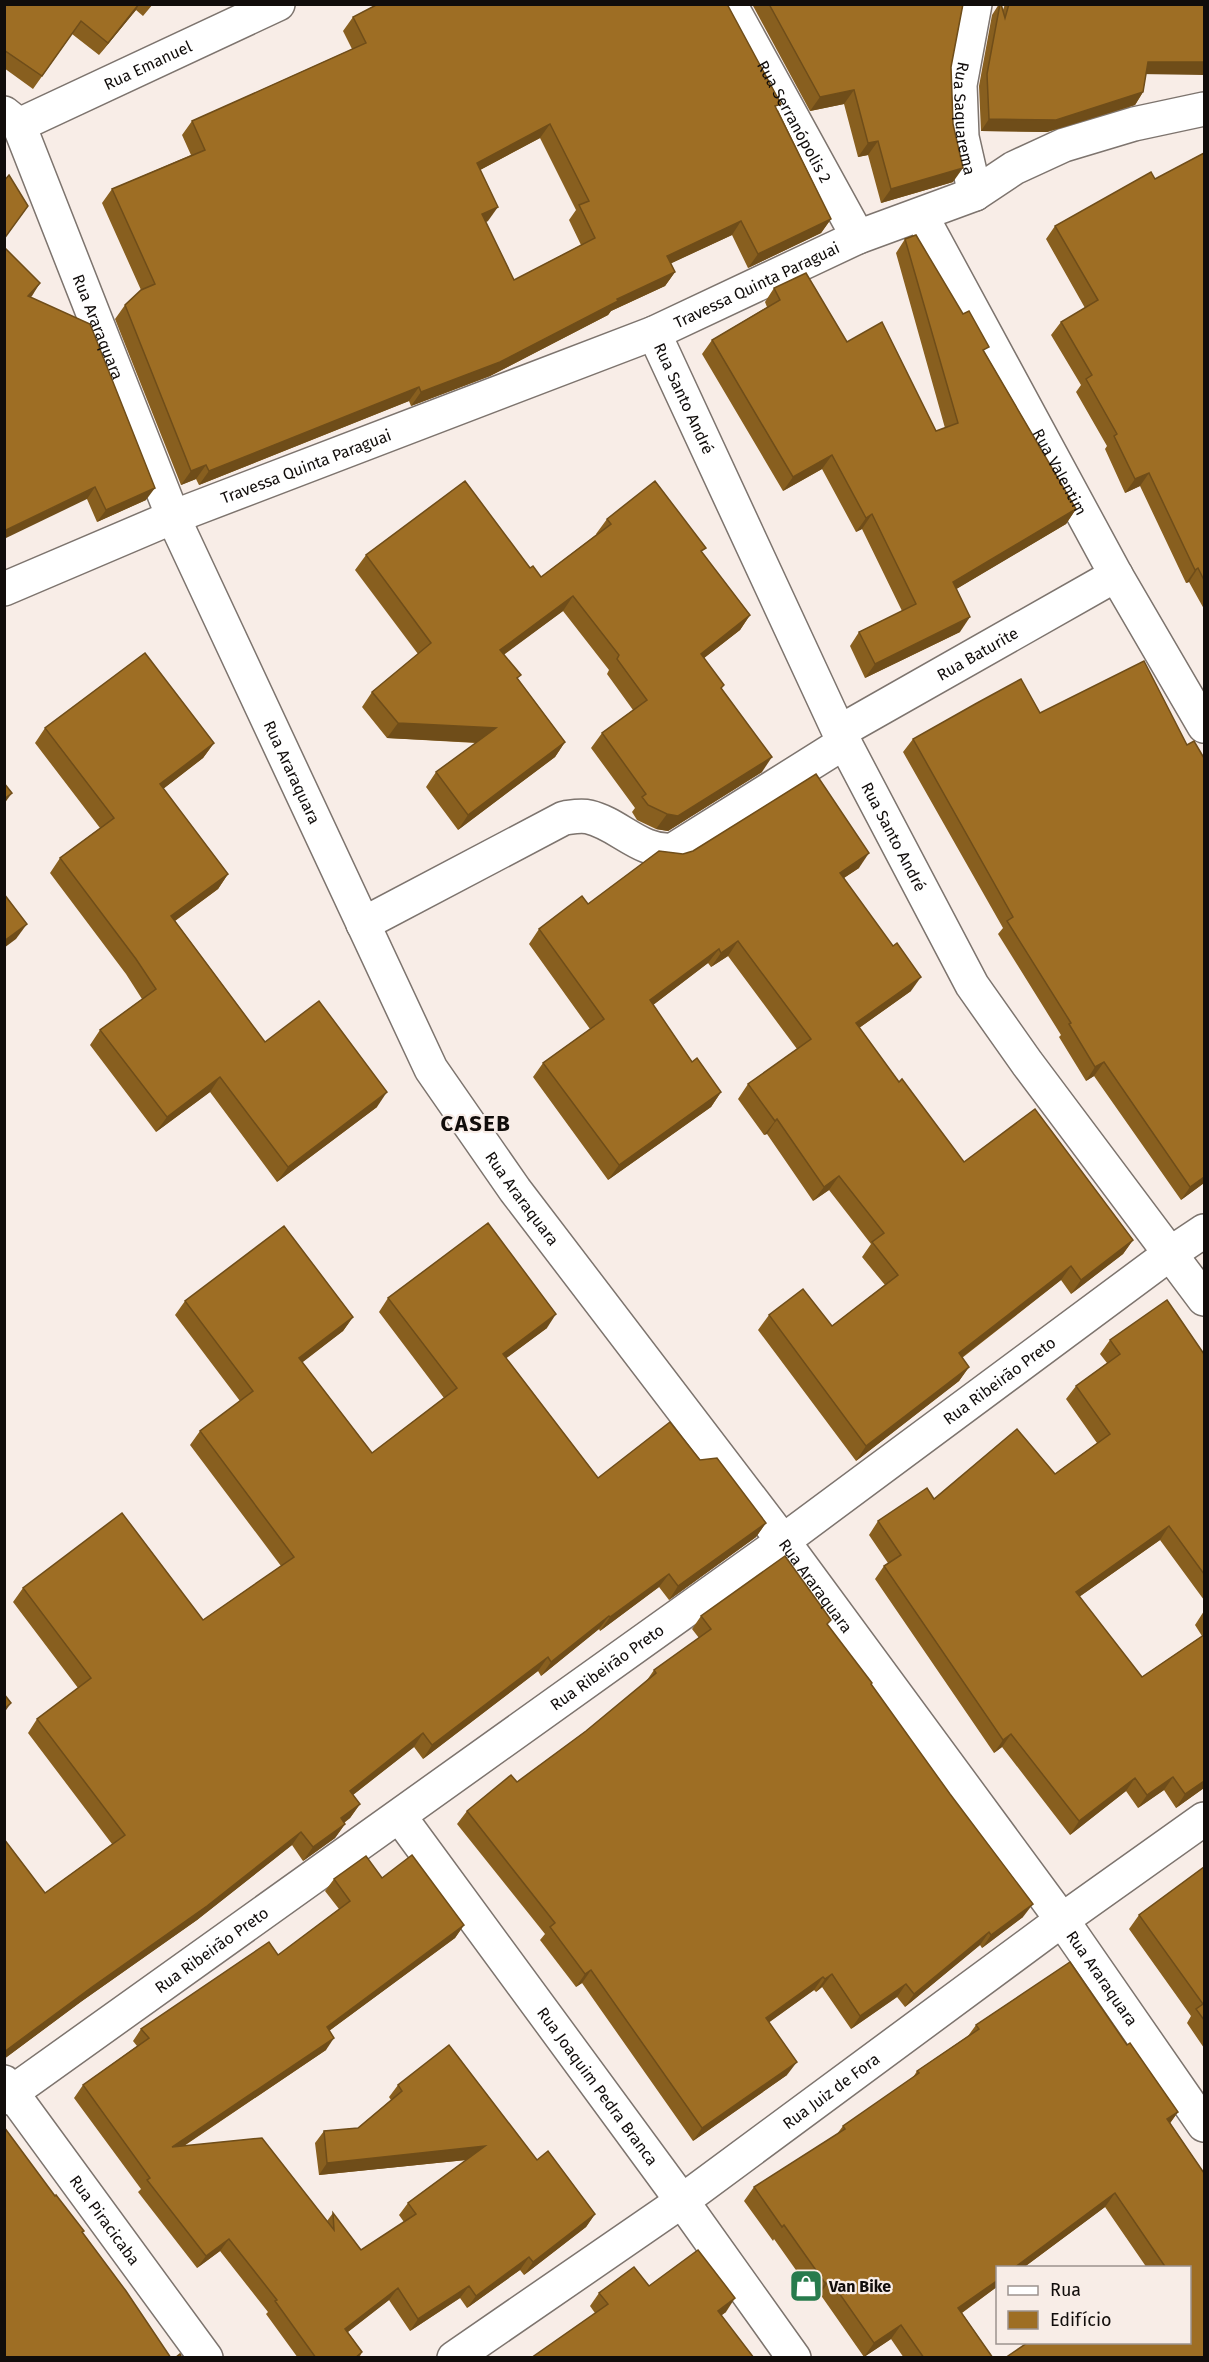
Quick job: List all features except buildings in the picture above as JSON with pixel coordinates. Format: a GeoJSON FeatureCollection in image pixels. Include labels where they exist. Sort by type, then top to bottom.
{"type":"FeatureCollection","features":[{"type":"Feature","properties":{"kind":"street","name":"Rua Emanuel"},"geometry":{"type":"LineString","coordinates":[[12,119],[278,4]]}},
{"type":"Feature","properties":{"kind":"street","name":"Rua Serranópolis 2"},"geometry":{"type":"LineString","coordinates":[[730,4],[858,237]]}},
{"type":"Feature","properties":{"kind":"street","name":"Rua Saquarema"},"geometry":{"type":"LineString","coordinates":[[975,4],[960,85],[962,137],[975,194]]}},
{"type":"Feature","properties":{"kind":"street","name":"Travessa Quinta Paraguai"},"geometry":{"type":"LineString","coordinates":[[4,589],[173,517],[654,333],[858,237],[975,194],[1014,168],[1064,145],[1134,124],[1204,109]]}},
{"type":"Feature","properties":{"kind":"street","name":"Rua Araraquara"},"geometry":{"type":"LineString","coordinates":[[12,119],[173,517],[430,1069],[515,1190],[783,1541],[1062,1920],[1204,2126]]}},
{"type":"Feature","properties":{"kind":"street","name":"Rua Valentim"},"geometry":{"type":"LineString","coordinates":[[921,215],[1116,575],[1204,726]]}},
{"type":"Feature","properties":{"kind":"street","name":"Rua Santo André"},"geometry":{"type":"LineString","coordinates":[[654,333],[842,737],[972,985],[1027,1063],[1204,1299]]}},
{"type":"Feature","properties":{"kind":"street","name":"Rua Baturite"},"geometry":{"type":"LineString","coordinates":[[363,924],[564,818],[586,816],[601,821],[647,847],[660,851],[673,850],[842,737],[1116,575]]}},
{"type":"Feature","properties":{"kind":"street","name":"Rua Ribeirão Preto"},"geometry":{"type":"LineString","coordinates":[[7,2091],[400,1817],[783,1541],[1171,1253],[1204,1231]]}},
{"type":"Feature","properties":{"kind":"street","name":"Rua Joaquim Pedra Branca"},"geometry":{"type":"LineString","coordinates":[[400,1817],[682,2201],[794,2358]]}},
{"type":"Feature","properties":{"kind":"street","name":"Rua Juiz de Fora"},"geometry":{"type":"LineString","coordinates":[[454,2358],[682,2201],[1062,1920],[1204,1819]]}},
{"type":"Feature","properties":{"kind":"street","name":"Rua Piracicaba"},"geometry":{"type":"LineString","coordinates":[[7,2091],[206,2358]]}},
{"type":"Feature","properties":{"kind":"place","name":"Van Bike"},"geometry":{"type":"Point","coordinates":[806,2286]}},
{"type":"Feature","properties":{"kind":"district","name":"CASEB"},"geometry":{"type":"Point","coordinates":[476,1123]}}]}
